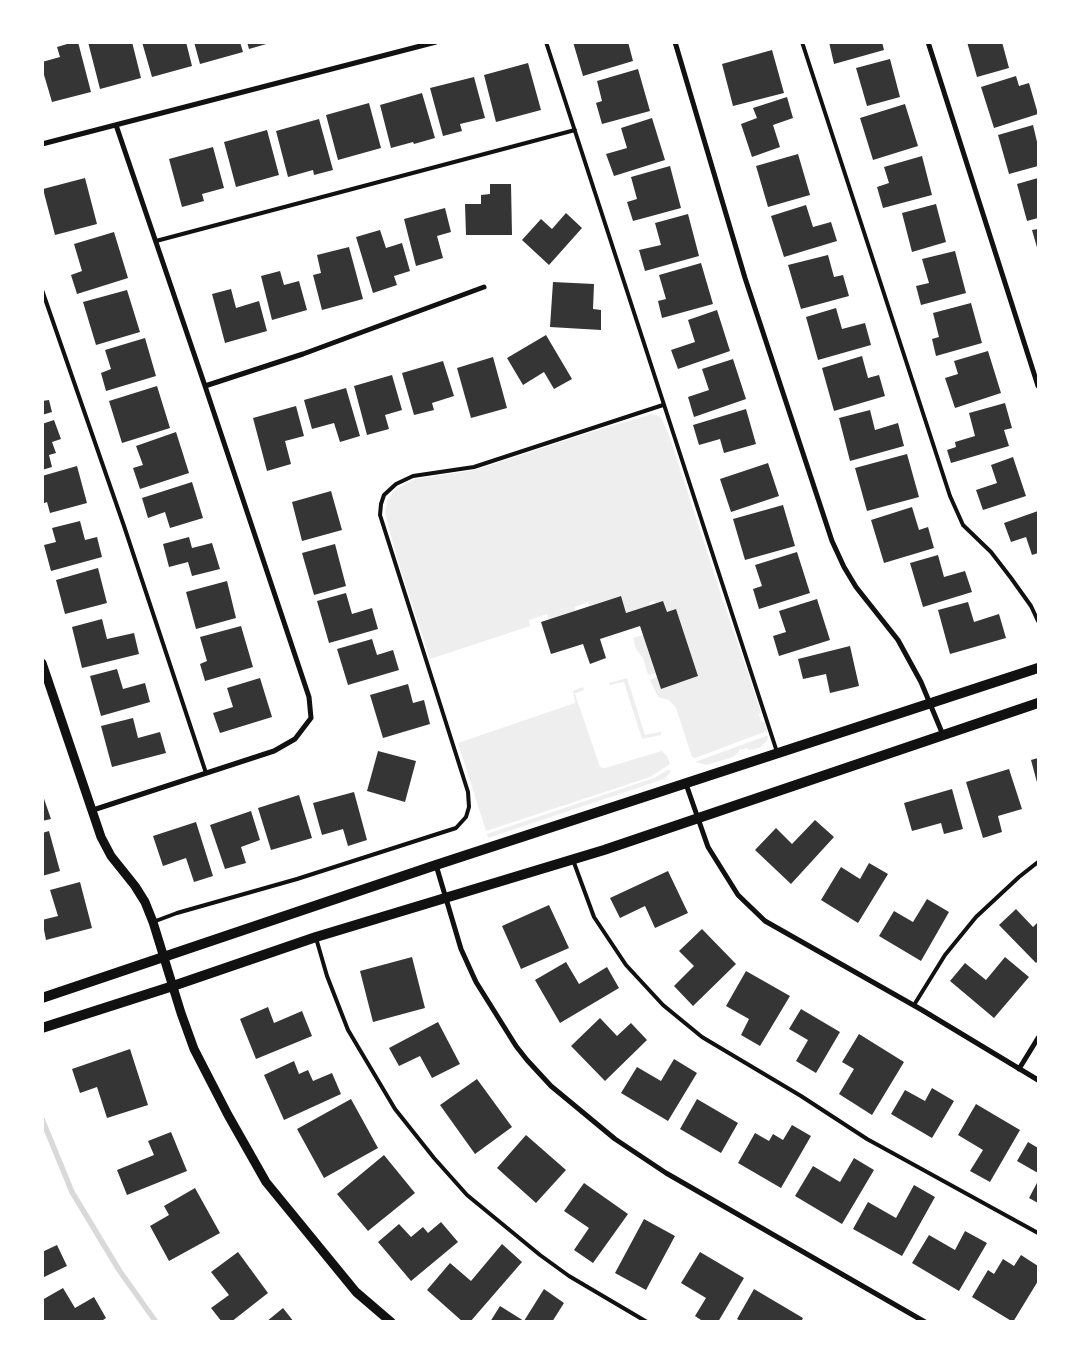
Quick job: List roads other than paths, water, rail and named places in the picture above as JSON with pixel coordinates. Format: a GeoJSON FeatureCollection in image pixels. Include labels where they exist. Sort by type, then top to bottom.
{"type":"FeatureCollection","features":[{"type":"Feature","properties":{"kind":"main road"},"geometry":{"type":"LineString","coordinates":[[42,998],[436,865],[930,705],[1038,668]]}},
{"type":"Feature","properties":{"kind":"main road"},"geometry":{"type":"LineString","coordinates":[[42,1028],[316,937],[573,860],[1038,703]]}},
{"type":"Feature","properties":{"kind":"street"},"geometry":{"type":"LineString","coordinates":[[42,144],[436,42]]}},
{"type":"Feature","properties":{"kind":"street"},"geometry":{"type":"LineString","coordinates":[[675,42],[745,278],[832,541],[856,587],[898,640],[921,682],[943,735]]}},
{"type":"Feature","properties":{"kind":"street"},"geometry":{"type":"LineString","coordinates":[[928,42],[1038,386]]}},
{"type":"Feature","properties":{"kind":"street"},"geometry":{"type":"LineString","coordinates":[[93,810],[274,751],[296,739],[311,718],[309,697],[206,386],[116,125]]}},
{"type":"Feature","properties":{"kind":"street"},"geometry":{"type":"LineString","coordinates":[[206,386],[303,354],[484,288]]}},
{"type":"Feature","properties":{"kind":"street"},"geometry":{"type":"LineString","coordinates":[[42,664],[101,837],[111,856],[145,902],[194,1049],[266,1182],[356,1292],[391,1322]]}},
{"type":"Feature","properties":{"kind":"street"},"geometry":{"type":"LineString","coordinates":[[686,784],[708,847],[738,895],[765,921],[914,1005],[1038,1080]]}},
{"type":"Feature","properties":{"kind":"street"},"geometry":{"type":"LineString","coordinates":[[436,865],[461,949],[476,982],[516,1046],[551,1086],[615,1139],[666,1173],[925,1322]]}},
{"type":"Feature","properties":{"kind":"street"},"geometry":{"type":"LineString","coordinates":[[1019,1069],[1038,1038]]}},
{"type":"Feature","properties":{"kind":"lane"},"geometry":{"type":"LineString","coordinates":[[546,42],[778,754]]}},
{"type":"Feature","properties":{"kind":"lane"},"geometry":{"type":"LineString","coordinates":[[802,42],[950,496],[963,525],[990,552],[1011,578],[1032,606],[1038,621]]}},
{"type":"Feature","properties":{"kind":"lane"},"geometry":{"type":"LineString","coordinates":[[156,241],[575,130]]}},
{"type":"Feature","properties":{"kind":"lane"},"geometry":{"type":"LineString","coordinates":[[42,290],[206,773]]}},
{"type":"Feature","properties":{"kind":"lane"},"geometry":{"type":"LineString","coordinates":[[153,922],[176,913],[296,879],[456,828],[466,817],[469,807],[468,792],[380,515],[384,495],[396,484],[412,476],[474,467],[664,405]]}},
{"type":"Feature","properties":{"kind":"lane"},"geometry":{"type":"LineString","coordinates":[[573,860],[594,917],[626,965],[663,1005],[702,1037],[801,1096],[867,1139],[1038,1233]]}},
{"type":"Feature","properties":{"kind":"lane"},"geometry":{"type":"LineString","coordinates":[[914,1005],[945,955],[976,917],[1038,862]]}},
{"type":"Feature","properties":{"kind":"lane"},"geometry":{"type":"LineString","coordinates":[[316,937],[327,976],[348,1030],[394,1108],[434,1158],[467,1195],[540,1255],[569,1276],[647,1322]]}},
{"type":"Feature","properties":{"kind":"waterway"},"geometry":{"type":"LineString","coordinates":[[42,1119],[72,1192],[119,1270],[156,1322]]}}]}
